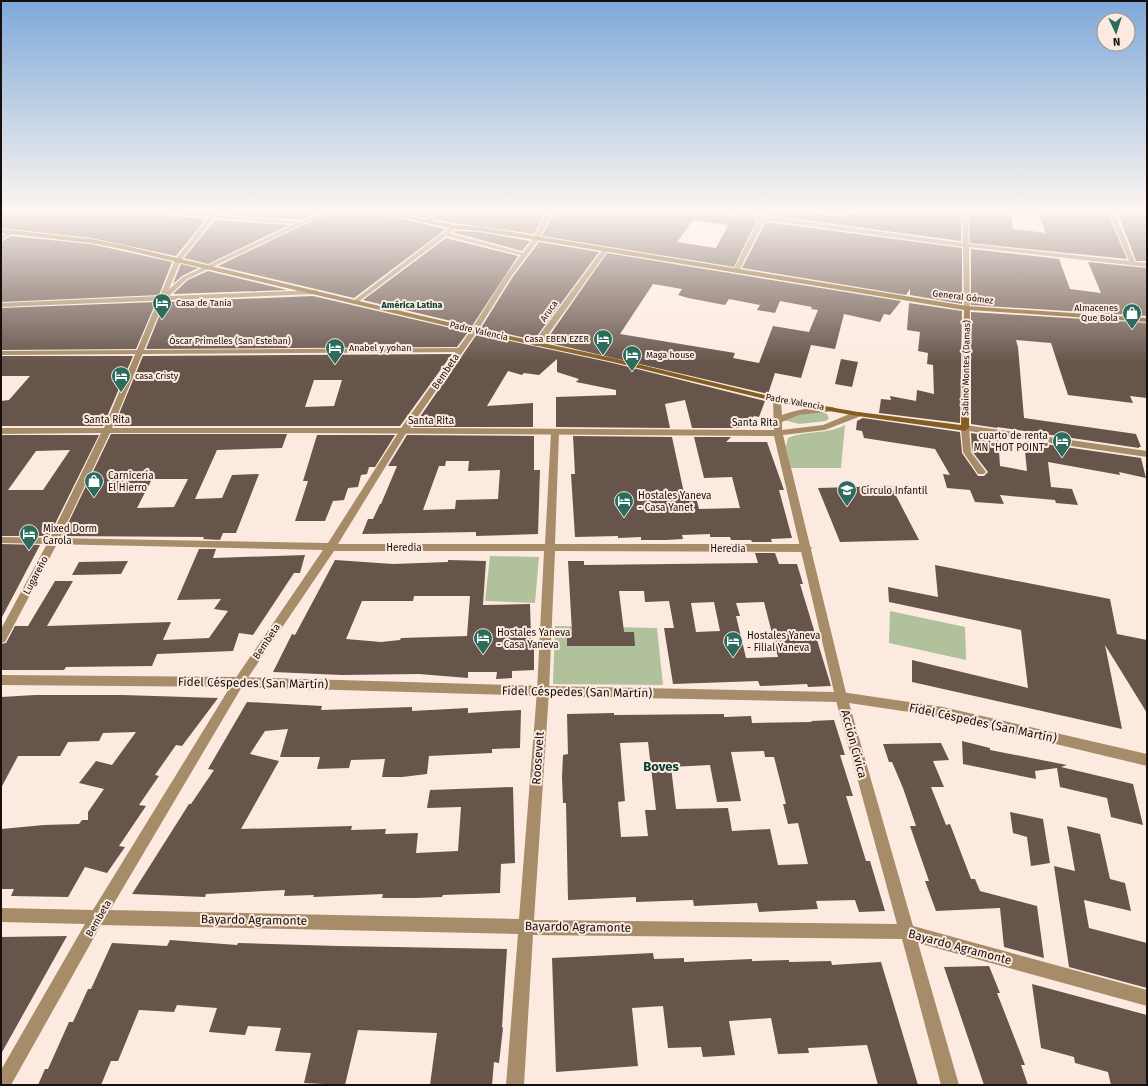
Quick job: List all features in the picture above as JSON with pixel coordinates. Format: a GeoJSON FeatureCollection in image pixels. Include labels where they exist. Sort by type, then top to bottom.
{"type":"FeatureCollection","features":[{"type":"Feature","properties":{"kind":"main road","name":"Padre Valencia"},"geometry":{"type":"LineString","coordinates":[[185,262],[473,330],[613,360],[777,400],[858,414],[965,428]]}},
{"type":"Feature","properties":{"kind":"main road","name":"General Gómez"},"geometry":{"type":"LineString","coordinates":[[678,262],[967,308],[1147,320]]}},
{"type":"Feature","properties":{"kind":"main road","name":"Sabino Montes (Damas)"},"geometry":{"type":"LineString","coordinates":[[965,428],[967,308]]}},
{"type":"Feature","properties":{"kind":"street","name":"Lugareño"},"geometry":{"type":"LineString","coordinates":[[1,639],[53,542],[107,430],[177,262]]}},
{"type":"Feature","properties":{"kind":"street"},"geometry":{"type":"LineString","coordinates":[[163,298],[185,278],[217,262]]}},
{"type":"Feature","properties":{"kind":"street"},"geometry":{"type":"LineString","coordinates":[[355,302],[408,262]]}},
{"type":"Feature","properties":{"kind":"street","name":"Bembeta"},"geometry":{"type":"LineString","coordinates":[[2,1085],[98,916],[239,682],[331,547],[404,430],[518,262]]}},
{"type":"Feature","properties":{"kind":"street","name":"Aruca"},"geometry":{"type":"LineString","coordinates":[[537,344],[597,262]]}},
{"type":"Feature","properties":{"kind":"street"},"geometry":{"type":"LineString","coordinates":[[736,271],[741,262]]}},
{"type":"Feature","properties":{"kind":"street","name":"Sabino Montes (Damas)"},"geometry":{"type":"LineString","coordinates":[[966,262],[967,308]]}},
{"type":"Feature","properties":{"kind":"street"},"geometry":{"type":"LineString","coordinates":[[1112,262],[1147,265]]}},
{"type":"Feature","properties":{"kind":"street"},"geometry":{"type":"LineString","coordinates":[[1,306],[316,292]]}},
{"type":"Feature","properties":{"kind":"street","name":"Óscar Primelles (San Esteban)"},"geometry":{"type":"LineString","coordinates":[[1,353],[459,350]]}},
{"type":"Feature","properties":{"kind":"street","name":"Acción Cívica"},"geometry":{"type":"LineString","coordinates":[[777,400],[779,420],[778,434],[807,548],[841,696],[950,1085]]}},
{"type":"Feature","properties":{"kind":"street"},"geometry":{"type":"LineString","coordinates":[[779,420],[786,415],[804,411],[833,409]]}},
{"type":"Feature","properties":{"kind":"street","name":"Santa Rita"},"geometry":{"type":"LineString","coordinates":[[1,431],[404,430],[778,434],[815,429],[858,414]]}},
{"type":"Feature","properties":{"kind":"street","name":"Sabino Montes (Damas)"},"geometry":{"type":"LineString","coordinates":[[965,428],[967,452],[981,472]]}},
{"type":"Feature","properties":{"kind":"street","name":"Padre Valencia"},"geometry":{"type":"LineString","coordinates":[[965,428],[1147,454]]}},
{"type":"Feature","properties":{"kind":"street","name":"Roosevelt"},"geometry":{"type":"LineString","coordinates":[[515,1085],[543,691],[555,432]]}},
{"type":"Feature","properties":{"kind":"street","name":"Heredia"},"geometry":{"type":"LineString","coordinates":[[1,540],[331,547],[807,548]]}},
{"type":"Feature","properties":{"kind":"street","name":"Fidel Céspedes (San Martín)"},"geometry":{"type":"LineString","coordinates":[[1,680],[239,682],[543,691],[841,696],[943,712],[1147,760]]}},
{"type":"Feature","properties":{"kind":"street","name":"Bayardo Agramonte"},"geometry":{"type":"LineString","coordinates":[[1,915],[98,916],[526,927],[906,932],[1147,998]]}},
{"type":"Feature","properties":{"kind":"green space"},"geometry":{"type":"Polygon","coordinates":[[[821,412],[827,414],[829,418],[826,421],[799,424],[784,420],[788,416],[821,412]]]}},
{"type":"Feature","properties":{"kind":"green space"},"geometry":{"type":"Polygon","coordinates":[[[845,425],[841,468],[791,468],[786,446],[788,438],[802,434],[831,430],[845,425]]]}},
{"type":"Feature","properties":{"kind":"green space"},"geometry":{"type":"Polygon","coordinates":[[[490,556],[539,557],[535,603],[485,601],[490,556]]]}},
{"type":"Feature","properties":{"kind":"green space"},"geometry":{"type":"Polygon","coordinates":[[[890,611],[965,627],[966,660],[889,643],[890,611]]]}},
{"type":"Feature","properties":{"kind":"green space"},"geometry":{"type":"Polygon","coordinates":[[[555,626],[657,628],[663,685],[553,684],[555,626]]]}},
{"type":"Feature","properties":{"kind":"building"},"geometry":{"type":"Polygon","coordinates":[[[1,262],[172,262],[159,295],[1,302],[1,262]]]}},
{"type":"Feature","properties":{"kind":"building"},"geometry":{"type":"Polygon","coordinates":[[[199,262],[213,262],[208,264],[199,262]]]}},
{"type":"Feature","properties":{"kind":"building"},"geometry":{"type":"Polygon","coordinates":[[[227,262],[402,262],[354,298],[218,266],[227,262]]]}},
{"type":"Feature","properties":{"kind":"building"},"geometry":{"type":"Polygon","coordinates":[[[414,262],[514,262],[472,326],[363,300],[414,262]]]}},
{"type":"Feature","properties":{"kind":"building"},"geometry":{"type":"Polygon","coordinates":[[[524,262],[592,262],[534,340],[481,328],[512,278],[524,262]]]}},
{"type":"Feature","properties":{"kind":"building"},"geometry":{"type":"Polygon","coordinates":[[[601,262],[660,262],[901,301],[890,315],[884,314],[880,322],[844,314],[835,349],[811,345],[801,378],[775,373],[768,394],[545,342],[601,262]],[[653,284],[620,334],[735,353],[733,358],[759,363],[773,326],[809,332],[818,310],[811,309],[812,307],[780,301],[775,313],[757,310],[760,305],[729,299],[725,305],[678,295],[682,289],[653,284]]]}},
{"type":"Feature","properties":{"kind":"building"},"geometry":{"type":"Polygon","coordinates":[[[701,262],[737,262],[734,267],[701,262]]]}},
{"type":"Feature","properties":{"kind":"building"},"geometry":{"type":"Polygon","coordinates":[[[745,262],[962,262],[962,304],[910,295],[910,289],[906,295],[742,268],[745,262]]]}},
{"type":"Feature","properties":{"kind":"building"},"geometry":{"type":"Polygon","coordinates":[[[971,262],[1060,262],[1070,289],[1101,293],[1088,262],[1147,268],[1147,316],[971,305],[971,262]]]}},
{"type":"Feature","properties":{"kind":"building"},"geometry":{"type":"Polygon","coordinates":[[[181,264],[198,268],[182,276],[173,284],[181,264]]]}},
{"type":"Feature","properties":{"kind":"building"},"geometry":{"type":"Polygon","coordinates":[[[208,271],[287,290],[173,294],[188,280],[208,271]]]}},
{"type":"Feature","properties":{"kind":"building"},"geometry":{"type":"Polygon","coordinates":[[[313,296],[468,332],[457,347],[146,349],[165,302],[313,296]]]}},
{"type":"Feature","properties":{"kind":"building"},"geometry":{"type":"Polygon","coordinates":[[[156,302],[136,349],[1,350],[1,308],[156,302]]]}},
{"type":"Feature","properties":{"kind":"building"},"geometry":{"type":"Polygon","coordinates":[[[909,303],[962,311],[960,423],[879,413],[881,399],[891,400],[890,396],[916,401],[917,390],[934,394],[933,365],[927,364],[928,353],[918,351],[920,332],[907,330],[909,303]]]}},
{"type":"Feature","properties":{"kind":"building"},"geometry":{"type":"Polygon","coordinates":[[[971,312],[1147,323],[1147,398],[1130,396],[1133,403],[1068,395],[1051,343],[1016,340],[1018,347],[1024,418],[1136,434],[1141,447],[1139,448],[971,424],[971,312]]]}},
{"type":"Feature","properties":{"kind":"building"},"geometry":{"type":"Polygon","coordinates":[[[477,334],[613,363],[765,401],[759,417],[754,416],[741,428],[692,428],[685,400],[665,404],[670,428],[556,427],[556,397],[616,395],[616,390],[576,382],[579,379],[557,372],[557,359],[539,375],[524,373],[522,375],[508,371],[487,406],[533,403],[533,427],[413,427],[477,334]]]}},
{"type":"Feature","properties":{"kind":"building"},"geometry":{"type":"Polygon","coordinates":[[[452,354],[400,426],[114,426],[143,356],[452,354]],[[314,380],[305,407],[334,406],[342,380],[314,380]]]}},
{"type":"Feature","properties":{"kind":"building"},"geometry":{"type":"Polygon","coordinates":[[[1,356],[133,356],[103,426],[1,426],[1,401],[9,400],[30,376],[1,376],[1,356]]]}},
{"type":"Feature","properties":{"kind":"building"},"geometry":{"type":"Polygon","coordinates":[[[841,359],[858,362],[852,387],[835,384],[841,359]]]}},
{"type":"Feature","properties":{"kind":"building"},"geometry":{"type":"Polygon","coordinates":[[[863,418],[960,432],[962,453],[978,476],[984,476],[988,472],[972,451],[971,433],[998,437],[1000,466],[1027,471],[1024,441],[1141,458],[1146,478],[1119,472],[1120,475],[1048,462],[1051,487],[1072,489],[1078,505],[1056,503],[1055,500],[1000,495],[1004,504],[975,502],[970,490],[947,488],[943,474],[950,475],[935,449],[864,438],[862,431],[856,430],[857,421],[863,418]]]}},
{"type":"Feature","properties":{"kind":"building"},"geometry":{"type":"Polygon","coordinates":[[[111,434],[287,434],[282,448],[217,450],[195,499],[222,498],[232,475],[259,474],[236,533],[223,533],[220,540],[203,539],[204,537],[62,536],[111,434]],[[152,479],[137,508],[174,507],[188,479],[152,479]]]}},
{"type":"Feature","properties":{"kind":"building"},"geometry":{"type":"Polygon","coordinates":[[[1,435],[99,435],[49,536],[1,536],[1,435]],[[70,450],[36,451],[8,490],[43,490],[70,450]]]}},
{"type":"Feature","properties":{"kind":"building"},"geometry":{"type":"Polygon","coordinates":[[[317,435],[395,435],[375,467],[369,467],[367,474],[361,475],[358,487],[348,488],[344,500],[333,501],[325,521],[295,521],[308,481],[303,481],[317,435]]]}},
{"type":"Feature","properties":{"kind":"building"},"geometry":{"type":"Polygon","coordinates":[[[407,435],[534,436],[534,470],[540,470],[538,534],[476,536],[476,532],[362,534],[368,519],[373,519],[381,504],[397,466],[388,466],[407,435]],[[446,461],[445,466],[439,466],[423,510],[455,509],[456,500],[498,499],[500,470],[468,471],[469,461],[446,461]]]}},
{"type":"Feature","properties":{"kind":"building"},"geometry":{"type":"Polygon","coordinates":[[[573,436],[672,437],[684,493],[695,493],[699,509],[740,508],[732,477],[704,478],[694,437],[731,437],[726,442],[767,442],[784,490],[779,490],[792,538],[771,539],[772,542],[752,542],[751,540],[731,540],[730,537],[710,537],[710,534],[682,535],[683,539],[666,540],[641,540],[641,537],[618,538],[618,536],[575,537],[571,474],[575,474],[573,436]]]}},
{"type":"Feature","properties":{"kind":"building"},"geometry":{"type":"Polygon","coordinates":[[[891,486],[919,540],[840,542],[818,488],[891,486]]]}},
{"type":"Feature","properties":{"kind":"building"},"geometry":{"type":"Polygon","coordinates":[[[1,544],[40,545],[1,619],[1,544]]]}},
{"type":"Feature","properties":{"kind":"building"},"geometry":{"type":"Polygon","coordinates":[[[199,549],[216,549],[213,558],[305,555],[300,573],[294,573],[253,635],[239,633],[233,651],[157,654],[152,666],[66,667],[64,670],[1,670],[1,644],[6,643],[15,626],[28,626],[55,581],[73,581],[47,626],[171,622],[163,640],[209,638],[228,611],[214,609],[221,599],[177,600],[199,549]]]}},
{"type":"Feature","properties":{"kind":"building"},"geometry":{"type":"Polygon","coordinates":[[[755,553],[775,553],[779,564],[797,564],[803,584],[800,584],[831,686],[808,687],[807,684],[760,686],[758,681],[673,684],[664,628],[674,628],[669,601],[645,602],[644,591],[619,591],[624,632],[634,632],[635,646],[567,646],[567,632],[572,632],[568,561],[584,561],[584,565],[758,563],[755,553]],[[714,602],[691,603],[696,632],[720,631],[714,602]],[[764,602],[736,603],[740,616],[736,616],[746,658],[778,657],[764,602]]]}},
{"type":"Feature","properties":{"kind":"building"},"geometry":{"type":"Polygon","coordinates":[[[335,560],[393,564],[448,562],[448,560],[486,561],[483,605],[530,604],[531,638],[534,638],[534,670],[512,671],[512,678],[496,679],[497,672],[468,672],[468,678],[419,674],[342,675],[273,672],[292,634],[295,635],[335,560]],[[414,596],[413,601],[362,601],[346,639],[381,642],[400,640],[401,638],[467,636],[470,596],[414,596]]]}},
{"type":"Feature","properties":{"kind":"building"},"geometry":{"type":"Polygon","coordinates":[[[128,561],[121,574],[72,575],[79,562],[128,561]]]}},
{"type":"Feature","properties":{"kind":"building"},"geometry":{"type":"Polygon","coordinates":[[[935,565],[1110,599],[1117,634],[1147,640],[1147,713],[1105,645],[1122,729],[912,682],[912,660],[1028,688],[1021,630],[889,602],[888,587],[938,597],[935,565]]]}},
{"type":"Feature","properties":{"kind":"building"},"geometry":{"type":"Polygon","coordinates":[[[35,695],[123,695],[218,698],[182,746],[176,745],[155,775],[159,776],[139,805],[146,806],[119,846],[125,847],[107,873],[85,867],[68,897],[11,896],[14,889],[1,889],[1,829],[44,825],[79,824],[82,820],[88,820],[88,812],[104,789],[79,783],[96,761],[112,765],[136,732],[103,733],[99,741],[68,742],[60,756],[18,756],[1,788],[1,697],[35,695]]]}},
{"type":"Feature","properties":{"kind":"building"},"geometry":{"type":"Polygon","coordinates":[[[247,702],[322,706],[321,710],[412,707],[412,711],[468,708],[468,713],[521,710],[520,748],[492,749],[492,753],[429,756],[427,774],[402,777],[382,777],[385,759],[351,760],[349,768],[317,769],[320,757],[280,757],[288,729],[265,731],[250,754],[279,761],[241,829],[352,826],[351,830],[386,829],[385,834],[418,833],[416,853],[458,851],[461,807],[427,808],[430,790],[513,787],[515,863],[501,864],[500,893],[443,895],[442,897],[416,898],[382,898],[383,894],[313,897],[314,895],[284,896],[285,890],[206,894],[205,897],[132,894],[189,804],[191,804],[214,770],[208,769],[247,702]]]}},
{"type":"Feature","properties":{"kind":"building"},"geometry":{"type":"Polygon","coordinates":[[[567,714],[724,714],[724,717],[751,716],[752,723],[834,720],[845,755],[840,755],[853,796],[846,796],[866,861],[870,861],[885,911],[859,912],[855,900],[816,901],[818,909],[759,912],[757,903],[694,906],[693,900],[636,902],[636,897],[568,900],[566,803],[563,803],[562,778],[563,755],[568,754],[567,714]],[[648,742],[620,743],[625,801],[618,802],[621,837],[648,836],[645,810],[656,810],[648,742]],[[764,751],[731,752],[741,801],[717,802],[710,765],[671,767],[676,809],[728,808],[732,831],[770,829],[778,865],[808,864],[798,823],[788,824],[783,804],[786,804],[774,757],[765,757],[764,751]]]}},
{"type":"Feature","properties":{"kind":"building"},"geometry":{"type":"Polygon","coordinates":[[[962,741],[990,748],[990,750],[1067,765],[1061,767],[1133,784],[1143,825],[1111,817],[1107,798],[1060,787],[1057,768],[1035,771],[1036,779],[963,764],[962,741]]]}},
{"type":"Feature","properties":{"kind":"building"},"geometry":{"type":"Polygon","coordinates":[[[941,743],[949,760],[933,761],[944,787],[931,787],[946,825],[950,824],[971,879],[975,879],[980,891],[1037,906],[1044,958],[1004,947],[1000,908],[936,911],[925,881],[929,881],[910,826],[916,826],[903,788],[892,762],[889,762],[883,744],[941,743]]]}},
{"type":"Feature","properties":{"kind":"building"},"geometry":{"type":"Polygon","coordinates":[[[1010,812],[1043,819],[1050,863],[1031,866],[1027,837],[1013,833],[1010,812]]]}},
{"type":"Feature","properties":{"kind":"building"},"geometry":{"type":"Polygon","coordinates":[[[1067,826],[1100,834],[1110,879],[1125,883],[1131,911],[1084,900],[1089,928],[1147,943],[1147,988],[1069,967],[1054,866],[1075,871],[1067,826]]]}},
{"type":"Feature","properties":{"kind":"building"},"geometry":{"type":"Polygon","coordinates":[[[67,936],[1,1054],[1,937],[67,936]]]}},
{"type":"Feature","properties":{"kind":"building"},"geometry":{"type":"Polygon","coordinates":[[[170,940],[237,945],[238,943],[507,949],[503,1028],[499,1063],[494,1062],[492,1085],[430,1085],[437,1033],[358,1030],[345,1085],[304,1083],[311,1053],[275,1051],[281,1028],[248,1026],[245,1035],[209,1032],[217,1008],[177,1005],[174,1012],[139,1010],[118,1061],[111,1061],[101,1085],[38,1085],[45,1069],[48,1069],[69,1022],[73,1022],[88,989],[91,989],[112,943],[167,946],[170,940]]]}},
{"type":"Feature","properties":{"kind":"building"},"geometry":{"type":"Polygon","coordinates":[[[653,953],[654,959],[684,958],[684,962],[752,959],[752,961],[789,960],[789,962],[831,961],[832,965],[881,962],[918,1085],[878,1085],[867,1045],[808,1048],[809,1053],[778,1054],[771,1018],[729,1021],[735,1055],[703,1057],[701,1047],[668,1048],[663,1006],[632,1008],[638,1066],[556,1072],[552,958],[653,953]]]}},
{"type":"Feature","properties":{"kind":"building"},"geometry":{"type":"Polygon","coordinates":[[[989,966],[1000,993],[997,993],[1025,1065],[1021,1065],[1028,1085],[984,1085],[944,967],[989,966]]]}},
{"type":"Feature","properties":{"kind":"building"},"geometry":{"type":"Polygon","coordinates":[[[1032,984],[1147,1015],[1147,1085],[1111,1085],[1108,1072],[1075,1063],[1074,1057],[1041,1048],[1032,984]]]}},
{"type":"Feature","properties":{"kind":"place","name":"Casa de Tania"},"geometry":{"type":"Point","coordinates":[162,320]}},
{"type":"Feature","properties":{"kind":"place","name":"Almacenes Que Bola"},"geometry":{"type":"Point","coordinates":[1132,330]}},
{"type":"Feature","properties":{"kind":"place","name":"Casa EBEN EZER"},"geometry":{"type":"Point","coordinates":[603,356]}},
{"type":"Feature","properties":{"kind":"place","name":"Anabel y yohan"},"geometry":{"type":"Point","coordinates":[335,365]}},
{"type":"Feature","properties":{"kind":"place","name":"Maga house"},"geometry":{"type":"Point","coordinates":[632,372]}},
{"type":"Feature","properties":{"kind":"place","name":"casa Cristy"},"geometry":{"type":"Point","coordinates":[121,393]}},
{"type":"Feature","properties":{"kind":"place","name":"cuarto de renta MN \"HOT POINT\""},"geometry":{"type":"Point","coordinates":[1062,458]}},
{"type":"Feature","properties":{"kind":"place","name":"Carnicería El Hierro"},"geometry":{"type":"Point","coordinates":[94,498]}},
{"type":"Feature","properties":{"kind":"place","name":"Círculo Infantil"},"geometry":{"type":"Point","coordinates":[847,507]}},
{"type":"Feature","properties":{"kind":"place","name":"Hostales Yaneva - Casa Yanet"},"geometry":{"type":"Point","coordinates":[624,518]}},
{"type":"Feature","properties":{"kind":"place","name":"Mixed Dorm Carola"},"geometry":{"type":"Point","coordinates":[29,551]}},
{"type":"Feature","properties":{"kind":"place","name":"Hostales Yaneva - Casa Yaneva"},"geometry":{"type":"Point","coordinates":[483,655]}},
{"type":"Feature","properties":{"kind":"place","name":"Hostales Yaneva - Filial Yaneva"},"geometry":{"type":"Point","coordinates":[733,658]}},
{"type":"Feature","properties":{"kind":"district","name":"América Latina"},"geometry":{"type":"Point","coordinates":[412,305]}},
{"type":"Feature","properties":{"kind":"district","name":"Boves"},"geometry":{"type":"Point","coordinates":[661,766]}}]}
